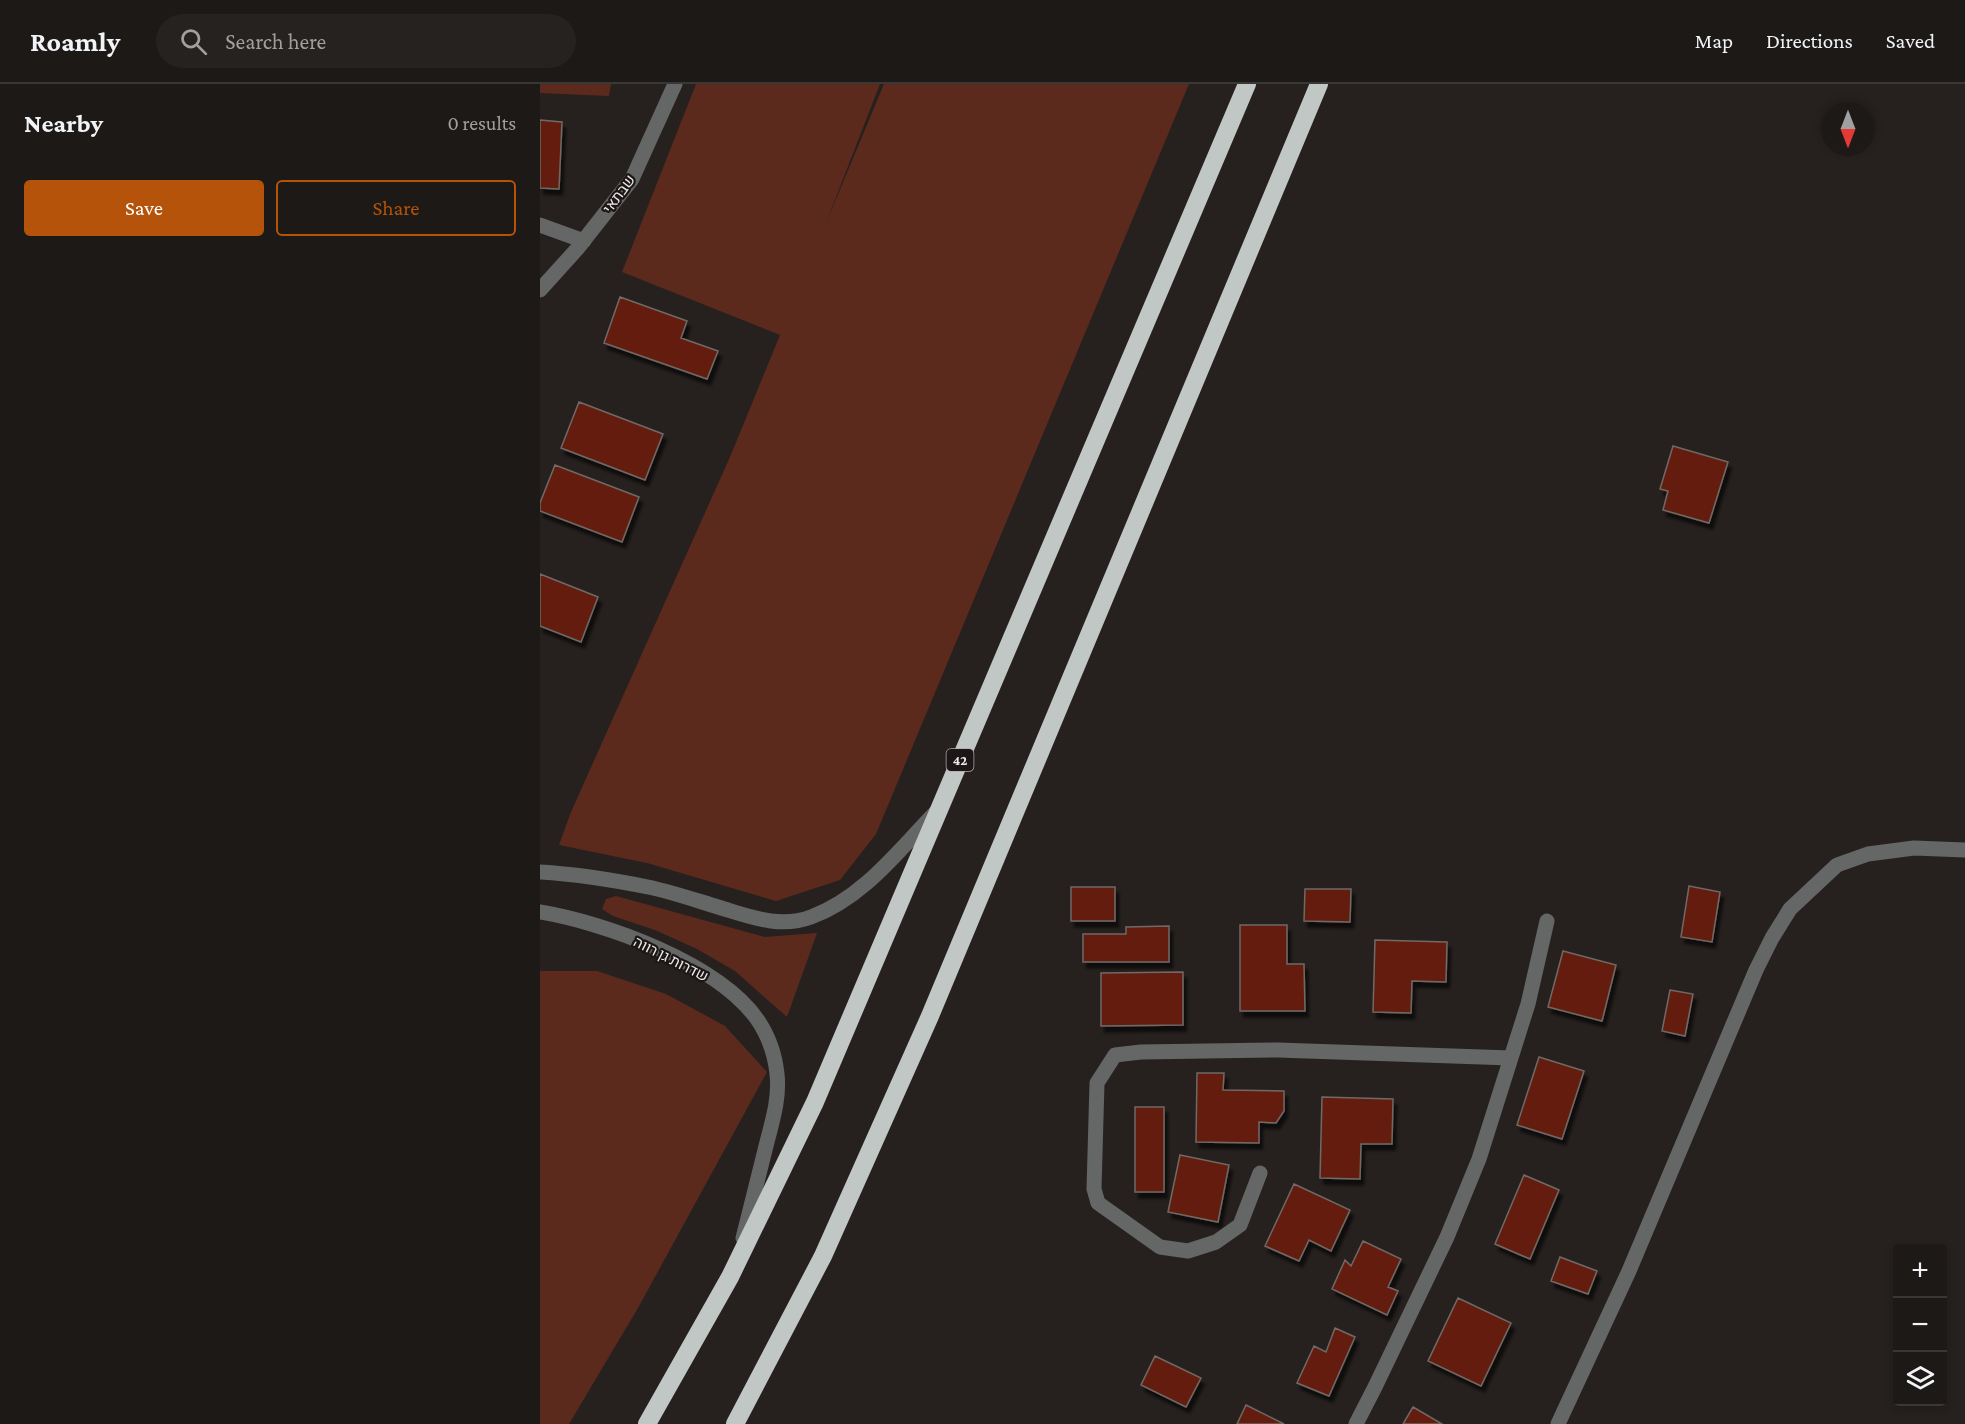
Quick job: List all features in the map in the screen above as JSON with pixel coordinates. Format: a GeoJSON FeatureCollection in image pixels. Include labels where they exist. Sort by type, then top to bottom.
{"type":"FeatureCollection","features":[{"type":"Feature","properties":{"kind":"highway","name":"42"},"geometry":{"type":"LineString","coordinates":[[647,1424],[738,1260],[815,1102],[1247,84]]}},
{"type":"Feature","properties":{"kind":"highway"},"geometry":{"type":"LineString","coordinates":[[735,1424],[824,1256],[930,1016],[1319,84]]}},
{"type":"Feature","properties":{"kind":"street","name":"שבתאי"},"geometry":{"type":"LineString","coordinates":[[540,290],[584,241],[632,179],[675,84]]}},
{"type":"Feature","properties":{"kind":"street"},"geometry":{"type":"LineString","coordinates":[[540,225],[584,241]]}},
{"type":"Feature","properties":{"kind":"street"},"geometry":{"type":"LineString","coordinates":[[540,872],[648,887],[768,921],[792,922],[831,908],[852,895],[870,881],[940,808]]}},
{"type":"Feature","properties":{"kind":"street"},"geometry":{"type":"LineString","coordinates":[[1558,1424],[1629,1271],[1756,970],[1790,909],[1836,865],[1868,854],[1914,848],[1965,850]]}},
{"type":"Feature","properties":{"kind":"street","name":"שדרות גן רווה"},"geometry":{"type":"LineString","coordinates":[[540,912],[558,915],[623,935],[693,966],[738,999],[756,1018],[766,1035],[774,1055],[777,1090],[774,1112],[738,1260]]}},
{"type":"Feature","properties":{"kind":"street"},"geometry":{"type":"LineString","coordinates":[[1356,1424],[1447,1237],[1479,1159],[1528,1004],[1547,921]]}},
{"type":"Feature","properties":{"kind":"street"},"geometry":{"type":"LineString","coordinates":[[1260,1173],[1240,1225],[1216,1242],[1188,1251],[1160,1247],[1098,1203],[1094,1189],[1097,1083],[1115,1055],[1141,1052],[1278,1050],[1511,1058]]}},
{"type":"Feature","properties":{"kind":"shaded area"},"geometry":{"type":"Polygon","coordinates":[[[540,84],[611,84],[609,96],[540,93],[540,84]]]}},
{"type":"Feature","properties":{"kind":"shaded area"},"geometry":{"type":"Polygon","coordinates":[[[696,84],[880,84],[826,223],[884,84],[1189,84],[876,834],[840,880],[776,901],[647,863],[559,845],[571,812],[730,457],[780,335],[622,272],[696,84]]]}},
{"type":"Feature","properties":{"kind":"shaded area"},"geometry":{"type":"Polygon","coordinates":[[[616,896],[765,937],[817,933],[787,1017],[735,971],[697,949],[655,930],[613,916],[602,909],[606,899],[616,896]]]}},
{"type":"Feature","properties":{"kind":"shaded area"},"geometry":{"type":"Polygon","coordinates":[[[540,971],[597,971],[666,994],[725,1026],[767,1072],[638,1308],[569,1424],[540,1424],[540,971]]]}},
{"type":"Feature","properties":{"kind":"building"},"geometry":{"type":"Polygon","coordinates":[[[540,120],[562,122],[559,189],[540,188],[540,120]]]}},
{"type":"Feature","properties":{"kind":"building"},"geometry":{"type":"Polygon","coordinates":[[[620,297],[687,321],[681,338],[718,351],[707,379],[604,343],[620,297]]]}},
{"type":"Feature","properties":{"kind":"building"},"geometry":{"type":"Polygon","coordinates":[[[579,402],[663,434],[645,480],[561,448],[579,402]]]}},
{"type":"Feature","properties":{"kind":"building"},"geometry":{"type":"Polygon","coordinates":[[[1673,446],[1728,462],[1709,523],[1663,510],[1668,491],[1660,489],[1673,446]]]}},
{"type":"Feature","properties":{"kind":"building"},"geometry":{"type":"Polygon","coordinates":[[[555,465],[639,497],[622,542],[540,511],[540,503],[555,465]]]}},
{"type":"Feature","properties":{"kind":"building"},"geometry":{"type":"Polygon","coordinates":[[[540,574],[598,597],[581,642],[540,626],[540,574]]]}},
{"type":"Feature","properties":{"kind":"building"},"geometry":{"type":"Polygon","coordinates":[[[1689,886],[1720,892],[1712,942],[1681,937],[1689,886]]]}},
{"type":"Feature","properties":{"kind":"building"},"geometry":{"type":"Polygon","coordinates":[[[1071,887],[1115,887],[1115,921],[1071,921],[1071,887]]]}},
{"type":"Feature","properties":{"kind":"building"},"geometry":{"type":"Polygon","coordinates":[[[1305,889],[1351,889],[1350,922],[1304,921],[1305,889]]]}},
{"type":"Feature","properties":{"kind":"building"},"geometry":{"type":"Polygon","coordinates":[[[1240,925],[1287,925],[1287,964],[1304,964],[1305,1011],[1240,1011],[1240,925]]]}},
{"type":"Feature","properties":{"kind":"building"},"geometry":{"type":"Polygon","coordinates":[[[1169,926],[1169,962],[1083,962],[1083,934],[1126,934],[1126,927],[1169,926]]]}},
{"type":"Feature","properties":{"kind":"building"},"geometry":{"type":"Polygon","coordinates":[[[1375,940],[1447,942],[1446,982],[1412,981],[1411,1013],[1373,1012],[1375,940]]]}},
{"type":"Feature","properties":{"kind":"building"},"geometry":{"type":"Polygon","coordinates":[[[1563,951],[1616,965],[1602,1021],[1548,1007],[1563,951]]]}},
{"type":"Feature","properties":{"kind":"building"},"geometry":{"type":"Polygon","coordinates":[[[1183,972],[1183,1025],[1101,1026],[1101,973],[1183,972]]]}},
{"type":"Feature","properties":{"kind":"building"},"geometry":{"type":"Polygon","coordinates":[[[1670,990],[1693,994],[1685,1036],[1662,1031],[1670,990]]]}},
{"type":"Feature","properties":{"kind":"building"},"geometry":{"type":"Polygon","coordinates":[[[1539,1057],[1584,1071],[1562,1139],[1517,1125],[1539,1057]]]}},
{"type":"Feature","properties":{"kind":"building"},"geometry":{"type":"Polygon","coordinates":[[[1197,1073],[1224,1073],[1223,1090],[1284,1091],[1284,1111],[1276,1123],[1259,1122],[1259,1143],[1196,1142],[1197,1073]]]}},
{"type":"Feature","properties":{"kind":"building"},"geometry":{"type":"Polygon","coordinates":[[[1322,1097],[1393,1099],[1392,1144],[1361,1144],[1360,1179],[1320,1178],[1322,1097]]]}},
{"type":"Feature","properties":{"kind":"building"},"geometry":{"type":"Polygon","coordinates":[[[1135,1107],[1164,1107],[1164,1192],[1135,1192],[1135,1107]]]}},
{"type":"Feature","properties":{"kind":"building"},"geometry":{"type":"Polygon","coordinates":[[[1180,1155],[1229,1165],[1218,1222],[1168,1212],[1180,1155]]]}},
{"type":"Feature","properties":{"kind":"building"},"geometry":{"type":"Polygon","coordinates":[[[1524,1175],[1559,1190],[1530,1259],[1495,1244],[1524,1175]]]}},
{"type":"Feature","properties":{"kind":"building"},"geometry":{"type":"Polygon","coordinates":[[[1294,1184],[1350,1210],[1331,1251],[1309,1240],[1299,1261],[1265,1246],[1294,1184]]]}},
{"type":"Feature","properties":{"kind":"building"},"geometry":{"type":"Polygon","coordinates":[[[1363,1241],[1401,1259],[1388,1287],[1398,1291],[1387,1315],[1332,1289],[1345,1260],[1351,1266],[1363,1241]]]}},
{"type":"Feature","properties":{"kind":"building"},"geometry":{"type":"Polygon","coordinates":[[[1560,1257],[1597,1271],[1588,1294],[1551,1281],[1560,1257]]]}},
{"type":"Feature","properties":{"kind":"building"},"geometry":{"type":"Polygon","coordinates":[[[1458,1298],[1511,1323],[1481,1386],[1428,1361],[1458,1298]]]}},
{"type":"Feature","properties":{"kind":"building"},"geometry":{"type":"Polygon","coordinates":[[[1335,1328],[1355,1337],[1329,1396],[1297,1383],[1314,1346],[1326,1352],[1335,1328]]]}},
{"type":"Feature","properties":{"kind":"building"},"geometry":{"type":"Polygon","coordinates":[[[1155,1356],[1201,1378],[1186,1407],[1141,1385],[1155,1356]]]}},
{"type":"Feature","properties":{"kind":"building"},"geometry":{"type":"Polygon","coordinates":[[[1246,1405],[1284,1424],[1237,1424],[1246,1405]]]}},
{"type":"Feature","properties":{"kind":"building"},"geometry":{"type":"Polygon","coordinates":[[[1413,1407],[1442,1424],[1403,1424],[1413,1407]]]}}]}
